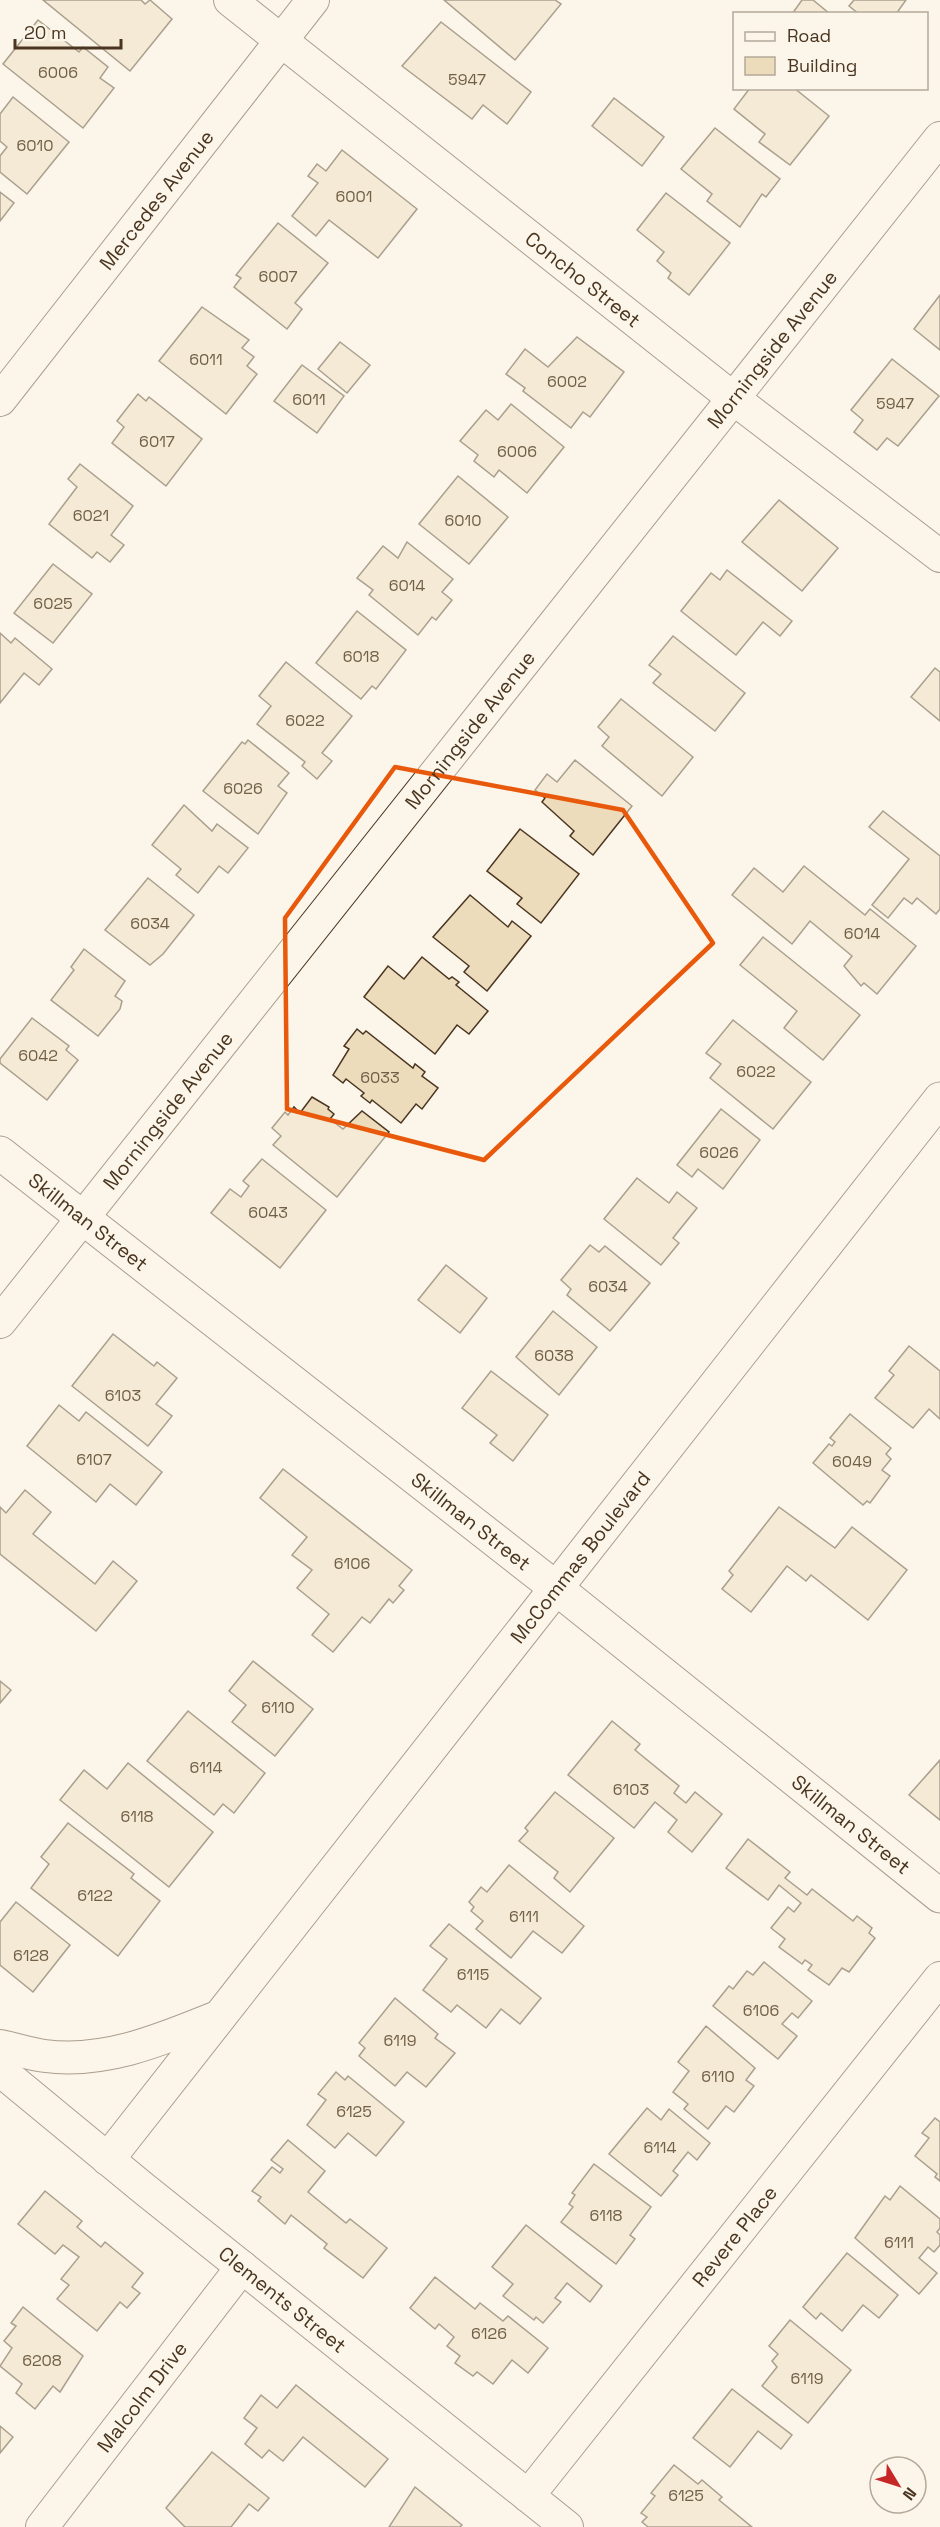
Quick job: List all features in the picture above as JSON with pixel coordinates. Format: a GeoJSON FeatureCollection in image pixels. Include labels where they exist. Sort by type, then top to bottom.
{"type":"FeatureCollection","features":[{"type":"Feature","properties":{"kind":"street","name":"Concho Street"},"geometry":{"type":"LineString","coordinates":[[230,0],[734,399],[940,556]]}},
{"type":"Feature","properties":{"kind":"street","name":"Mercedes Avenue"},"geometry":{"type":"LineString","coordinates":[[0,399],[313,0]]}},
{"type":"Feature","properties":{"kind":"street","name":"Morningside Avenue"},"geometry":{"type":"LineString","coordinates":[[0,1323],[940,138]]}},
{"type":"Feature","properties":{"kind":"street","name":"McCommas Boulevard"},"geometry":{"type":"LineString","coordinates":[[108,2159],[940,1099]]}},
{"type":"Feature","properties":{"kind":"street","name":"Skillman Street"},"geometry":{"type":"LineString","coordinates":[[0,1153],[556,1588],[940,1896]]}},
{"type":"Feature","properties":{"kind":"street","name":"Revere Place"},"geometry":{"type":"LineString","coordinates":[[528,2496],[940,1978]]}},
{"type":"Feature","properties":{"kind":"street"},"geometry":{"type":"LineString","coordinates":[[0,2046],[48,2056],[97,2056],[149,2044],[220,2016]]}},
{"type":"Feature","properties":{"kind":"street","name":"Clements Street"},"geometry":{"type":"LineString","coordinates":[[0,2070],[567,2527]]}},
{"type":"Feature","properties":{"kind":"street","name":"Malcolm Drive"},"geometry":{"type":"LineString","coordinates":[[42,2527],[242,2267]]}},
{"type":"Feature","properties":{"kind":"highlighted area"},"geometry":{"type":"Polygon","coordinates":[[[395,767],[623,810],[713,943],[484,1160],[287,1109],[285,918],[395,767]]]}},
{"type":"Feature","properties":{"kind":"building"},"geometry":{"type":"Polygon","coordinates":[[[43,0],[141,0],[145,4],[150,0],[172,19],[130,71],[43,0]]]}},
{"type":"Feature","properties":{"kind":"building"},"geometry":{"type":"Polygon","coordinates":[[[444,0],[555,0],[561,4],[515,60],[444,0]]]}},
{"type":"Feature","properties":{"kind":"building"},"geometry":{"type":"Polygon","coordinates":[[[802,0],[813,0],[828,12],[793,12],[802,0]]]}},
{"type":"Feature","properties":{"kind":"building"},"geometry":{"type":"Polygon","coordinates":[[[854,0],[906,0],[897,12],[856,12],[849,6],[854,0]]]}},
{"type":"Feature","properties":{"kind":"building"},"geometry":{"type":"Polygon","coordinates":[[[38,20],[79,52],[83,47],[108,67],[100,78],[114,88],[83,128],[3,64],[38,20]]]}},
{"type":"Feature","properties":{"kind":"building"},"geometry":{"type":"Polygon","coordinates":[[[441,22],[531,92],[507,124],[483,105],[472,119],[402,66],[441,22]]]}},
{"type":"Feature","properties":{"kind":"building"},"geometry":{"type":"Polygon","coordinates":[[[748,90],[796,90],[829,116],[790,165],[759,142],[765,134],[734,109],[748,90]]]}},
{"type":"Feature","properties":{"kind":"building"},"geometry":{"type":"Polygon","coordinates":[[[13,97],[69,142],[27,194],[0,172],[0,156],[7,147],[0,141],[0,114],[13,97]]]}},
{"type":"Feature","properties":{"kind":"building"},"geometry":{"type":"Polygon","coordinates":[[[614,98],[664,137],[642,166],[592,126],[614,98]]]}},
{"type":"Feature","properties":{"kind":"building"},"geometry":{"type":"Polygon","coordinates":[[[715,128],[780,179],[766,197],[762,194],[740,227],[707,201],[712,194],[681,169],[715,128]]]}},
{"type":"Feature","properties":{"kind":"building"},"geometry":{"type":"Polygon","coordinates":[[[342,150],[417,209],[378,258],[329,220],[316,236],[292,216],[318,183],[308,176],[317,164],[326,171],[342,150]]]}},
{"type":"Feature","properties":{"kind":"building"},"geometry":{"type":"Polygon","coordinates":[[[0,192],[14,203],[0,221],[0,192]]]}},
{"type":"Feature","properties":{"kind":"building"},"geometry":{"type":"Polygon","coordinates":[[[666,193],[730,243],[689,295],[668,278],[671,273],[657,261],[664,252],[637,230],[666,193]]]}},
{"type":"Feature","properties":{"kind":"building"},"geometry":{"type":"Polygon","coordinates":[[[278,223],[328,263],[295,303],[302,309],[287,329],[234,287],[241,278],[236,275],[278,223]]]}},
{"type":"Feature","properties":{"kind":"building"},"geometry":{"type":"Polygon","coordinates":[[[940,295],[940,350],[914,329],[940,295]]]}},
{"type":"Feature","properties":{"kind":"building"},"geometry":{"type":"Polygon","coordinates":[[[202,307],[249,340],[242,348],[254,357],[247,366],[257,374],[226,414],[159,361],[202,307]]]}},
{"type":"Feature","properties":{"kind":"building"},"geometry":{"type":"Polygon","coordinates":[[[577,337],[624,372],[590,417],[583,412],[571,428],[523,391],[525,388],[506,374],[525,349],[548,367],[577,337]]]}},
{"type":"Feature","properties":{"kind":"building"},"geometry":{"type":"Polygon","coordinates":[[[340,342],[370,365],[347,393],[318,369],[340,342]]]}},
{"type":"Feature","properties":{"kind":"building"},"geometry":{"type":"Polygon","coordinates":[[[892,359],[939,396],[898,446],[887,438],[877,450],[854,432],[863,420],[851,410],[892,359]]]}},
{"type":"Feature","properties":{"kind":"building"},"geometry":{"type":"Polygon","coordinates":[[[302,365],[344,396],[317,433],[274,401],[302,365]]]}},
{"type":"Feature","properties":{"kind":"building"},"geometry":{"type":"Polygon","coordinates":[[[138,394],[146,401],[149,397],[202,439],[166,486],[112,443],[124,427],[117,421],[138,394]]]}},
{"type":"Feature","properties":{"kind":"building"},"geometry":{"type":"Polygon","coordinates":[[[511,404],[564,447],[527,493],[499,470],[494,477],[474,461],[478,455],[460,441],[486,410],[498,420],[511,404]]]}},
{"type":"Feature","properties":{"kind":"building"},"geometry":{"type":"Polygon","coordinates":[[[80,464],[133,506],[111,535],[124,545],[110,562],[97,552],[92,558],[49,524],[77,487],[68,479],[80,464]]]}},
{"type":"Feature","properties":{"kind":"building"},"geometry":{"type":"Polygon","coordinates":[[[458,476],[508,517],[469,564],[419,524],[458,476]]]}},
{"type":"Feature","properties":{"kind":"building"},"geometry":{"type":"Polygon","coordinates":[[[779,500],[838,548],[802,591],[742,542],[779,500]]]}},
{"type":"Feature","properties":{"kind":"building"},"geometry":{"type":"Polygon","coordinates":[[[407,542],[453,579],[442,592],[452,600],[436,620],[432,617],[418,635],[369,595],[373,590],[357,578],[383,546],[398,558],[407,542]]]}},
{"type":"Feature","properties":{"kind":"building"},"geometry":{"type":"Polygon","coordinates":[[[53,564],[92,594],[53,643],[14,613],[53,564]]]}},
{"type":"Feature","properties":{"kind":"building"},"geometry":{"type":"Polygon","coordinates":[[[727,570],[792,621],[780,636],[763,622],[736,655],[681,611],[711,573],[720,580],[727,570]]]}},
{"type":"Feature","properties":{"kind":"building"},"geometry":{"type":"Polygon","coordinates":[[[357,611],[406,650],[376,689],[372,686],[361,699],[316,663],[357,611]]]}},
{"type":"Feature","properties":{"kind":"building"},"geometry":{"type":"Polygon","coordinates":[[[0,633],[11,643],[15,638],[52,669],[39,685],[24,673],[0,703],[0,633]]]}},
{"type":"Feature","properties":{"kind":"building"},"geometry":{"type":"Polygon","coordinates":[[[673,636],[745,693],[715,731],[653,683],[661,674],[649,665],[673,636]]]}},
{"type":"Feature","properties":{"kind":"building"},"geometry":{"type":"Polygon","coordinates":[[[286,662],[352,716],[322,753],[332,761],[317,779],[302,766],[305,762],[257,724],[271,706],[259,696],[286,662]]]}},
{"type":"Feature","properties":{"kind":"building"},"geometry":{"type":"Polygon","coordinates":[[[935,668],[940,672],[940,721],[911,697],[935,668]]]}},
{"type":"Feature","properties":{"kind":"building"},"geometry":{"type":"Polygon","coordinates":[[[621,699],[693,757],[662,796],[602,746],[609,737],[598,727],[621,699]]]}},
{"type":"Feature","properties":{"kind":"building"},"geometry":{"type":"Polygon","coordinates":[[[248,740],[289,773],[278,786],[287,793],[258,834],[203,791],[242,742],[245,744],[248,740]]]}},
{"type":"Feature","properties":{"kind":"building"},"geometry":{"type":"Polygon","coordinates":[[[575,760],[632,806],[593,855],[570,836],[574,831],[542,802],[545,798],[535,790],[547,774],[557,782],[575,760]]]}},
{"type":"Feature","properties":{"kind":"building"},"geometry":{"type":"Polygon","coordinates":[[[184,805],[212,831],[217,824],[248,848],[228,873],[219,866],[198,893],[176,875],[181,869],[152,845],[184,805]]]}},
{"type":"Feature","properties":{"kind":"building"},"geometry":{"type":"Polygon","coordinates":[[[883,811],[940,856],[940,909],[936,914],[917,898],[912,904],[904,898],[888,918],[872,905],[909,859],[869,827],[883,811]]]}},
{"type":"Feature","properties":{"kind":"building"},"geometry":{"type":"Polygon","coordinates":[[[520,829],[579,874],[541,923],[517,904],[522,898],[487,871],[520,829]]]}},
{"type":"Feature","properties":{"kind":"building"},"geometry":{"type":"Polygon","coordinates":[[[804,866],[865,915],[870,909],[916,946],[877,994],[864,983],[861,986],[844,966],[852,956],[810,921],[792,944],[732,895],[754,868],[783,892],[804,866]]]}},
{"type":"Feature","properties":{"kind":"building"},"geometry":{"type":"Polygon","coordinates":[[[148,878],[194,915],[163,954],[150,965],[105,930],[148,878]]]}},
{"type":"Feature","properties":{"kind":"building"},"geometry":{"type":"Polygon","coordinates":[[[470,895],[508,927],[512,921],[531,936],[487,991],[464,972],[469,966],[433,937],[470,895]]]}},
{"type":"Feature","properties":{"kind":"building"},"geometry":{"type":"Polygon","coordinates":[[[763,937],[860,1015],[823,1060],[784,1028],[797,1011],[740,965],[763,937]]]}},
{"type":"Feature","properties":{"kind":"building"},"geometry":{"type":"Polygon","coordinates":[[[84,949],[125,981],[115,996],[122,1001],[120,1009],[98,1036],[51,1000],[74,970],[71,967],[84,949]]]}},
{"type":"Feature","properties":{"kind":"building"},"geometry":{"type":"Polygon","coordinates":[[[422,957],[449,979],[452,977],[459,982],[456,985],[488,1011],[469,1034],[457,1025],[435,1054],[364,997],[388,966],[404,979],[422,957]]]}},
{"type":"Feature","properties":{"kind":"building"},"geometry":{"type":"Polygon","coordinates":[[[32,1018],[69,1046],[66,1050],[78,1060],[47,1100],[0,1063],[0,1059],[32,1018]]]}},
{"type":"Feature","properties":{"kind":"building"},"geometry":{"type":"Polygon","coordinates":[[[733,1020],[811,1082],[773,1129],[710,1078],[721,1064],[706,1053],[733,1020]]]}},
{"type":"Feature","properties":{"kind":"building"},"geometry":{"type":"Polygon","coordinates":[[[357,1029],[363,1034],[366,1031],[413,1068],[415,1064],[425,1072],[422,1076],[438,1088],[422,1109],[416,1104],[401,1123],[372,1100],[370,1103],[361,1096],[364,1093],[346,1079],[343,1083],[333,1075],[349,1049],[344,1046],[357,1029]]]}},
{"type":"Feature","properties":{"kind":"building"},"geometry":{"type":"Polygon","coordinates":[[[312,1097],[329,1107],[328,1109],[334,1114],[330,1119],[343,1129],[362,1111],[389,1132],[337,1197],[273,1145],[281,1136],[272,1128],[285,1112],[288,1115],[294,1107],[300,1113],[312,1097]]]}},
{"type":"Feature","properties":{"kind":"building"},"geometry":{"type":"Polygon","coordinates":[[[721,1109],[760,1140],[723,1189],[698,1169],[692,1177],[677,1165],[721,1109]]]}},
{"type":"Feature","properties":{"kind":"building"},"geometry":{"type":"Polygon","coordinates":[[[262,1159],[326,1210],[280,1268],[211,1213],[230,1189],[241,1197],[249,1186],[243,1181],[262,1159]]]}},
{"type":"Feature","properties":{"kind":"building"},"geometry":{"type":"Polygon","coordinates":[[[637,1178],[669,1203],[677,1192],[697,1208],[673,1238],[679,1243],[661,1265],[604,1219],[637,1178]]]}},
{"type":"Feature","properties":{"kind":"building"},"geometry":{"type":"Polygon","coordinates":[[[590,1245],[599,1252],[605,1246],[650,1283],[610,1331],[567,1295],[571,1289],[561,1280],[590,1245]]]}},
{"type":"Feature","properties":{"kind":"building"},"geometry":{"type":"Polygon","coordinates":[[[446,1265],[487,1298],[460,1333],[418,1300],[446,1265]]]}},
{"type":"Feature","properties":{"kind":"building"},"geometry":{"type":"Polygon","coordinates":[[[553,1311],[597,1347],[559,1395],[516,1357],[553,1311]]]}},
{"type":"Feature","properties":{"kind":"building"},"geometry":{"type":"Polygon","coordinates":[[[113,1334],[154,1366],[157,1362],[177,1378],[156,1404],[172,1416],[148,1446],[72,1386],[113,1334]]]}},
{"type":"Feature","properties":{"kind":"building"},"geometry":{"type":"Polygon","coordinates":[[[909,1346],[940,1371],[940,1419],[929,1409],[913,1428],[875,1398],[894,1375],[889,1371],[909,1346]]]}},
{"type":"Feature","properties":{"kind":"building"},"geometry":{"type":"Polygon","coordinates":[[[491,1371],[548,1415],[513,1461],[490,1443],[497,1435],[462,1408],[491,1371]]]}},
{"type":"Feature","properties":{"kind":"building"},"geometry":{"type":"Polygon","coordinates":[[[59,1405],[79,1421],[86,1412],[162,1472],[136,1505],[110,1484],[96,1502],[27,1446],[59,1405]]]}},
{"type":"Feature","properties":{"kind":"building"},"geometry":{"type":"Polygon","coordinates":[[[850,1414],[891,1448],[886,1454],[891,1459],[882,1470],[890,1476],[870,1503],[867,1501],[863,1505],[813,1463],[829,1444],[832,1446],[835,1442],[830,1438],[850,1414]]]}},
{"type":"Feature","properties":{"kind":"building"},"geometry":{"type":"Polygon","coordinates":[[[283,1469],[412,1570],[399,1586],[404,1590],[393,1603],[389,1599],[370,1623],[362,1617],[333,1652],[312,1635],[329,1614],[297,1588],[312,1570],[292,1555],[307,1537],[260,1498],[283,1469]]]}},
{"type":"Feature","properties":{"kind":"building"},"geometry":{"type":"Polygon","coordinates":[[[25,1490],[51,1512],[33,1534],[95,1584],[113,1561],[137,1581],[96,1631],[0,1554],[0,1507],[6,1513],[25,1490]]]}},
{"type":"Feature","properties":{"kind":"building"},"geometry":{"type":"Polygon","coordinates":[[[779,1507],[835,1548],[852,1527],[907,1570],[868,1620],[811,1575],[806,1581],[787,1566],[751,1612],[722,1589],[733,1575],[729,1571],[779,1507]]]}},
{"type":"Feature","properties":{"kind":"building"},"geometry":{"type":"Polygon","coordinates":[[[253,1661],[313,1709],[275,1756],[232,1722],[246,1705],[229,1691],[253,1661]]]}},
{"type":"Feature","properties":{"kind":"building"},"geometry":{"type":"Polygon","coordinates":[[[0,1681],[11,1690],[0,1703],[0,1681]]]}},
{"type":"Feature","properties":{"kind":"building"},"geometry":{"type":"Polygon","coordinates":[[[188,1711],[265,1773],[234,1813],[223,1804],[214,1815],[147,1761],[188,1711]]]}},
{"type":"Feature","properties":{"kind":"building"},"geometry":{"type":"Polygon","coordinates":[[[612,1721],[640,1744],[635,1750],[679,1786],[674,1793],[686,1803],[695,1792],[722,1814],[692,1852],[668,1832],[677,1820],[655,1802],[634,1828],[568,1775],[612,1721]]]}},
{"type":"Feature","properties":{"kind":"building"},"geometry":{"type":"Polygon","coordinates":[[[940,1760],[940,1820],[909,1795],[940,1760]]]}},
{"type":"Feature","properties":{"kind":"building"},"geometry":{"type":"Polygon","coordinates":[[[128,1763],[213,1832],[169,1887],[60,1800],[84,1770],[107,1789],[128,1763]]]}},
{"type":"Feature","properties":{"kind":"building"},"geometry":{"type":"Polygon","coordinates":[[[555,1792],[614,1838],[570,1892],[554,1878],[558,1872],[519,1841],[528,1831],[525,1828],[555,1792]]]}},
{"type":"Feature","properties":{"kind":"building"},"geometry":{"type":"Polygon","coordinates":[[[68,1823],[134,1874],[131,1878],[160,1901],[118,1956],[31,1888],[49,1864],[41,1857],[68,1823]]]}},
{"type":"Feature","properties":{"kind":"building"},"geometry":{"type":"Polygon","coordinates":[[[748,1839],[790,1872],[785,1878],[807,1895],[812,1889],[853,1921],[857,1916],[872,1928],[869,1933],[875,1938],[849,1972],[842,1968],[829,1985],[808,1970],[812,1965],[805,1960],[802,1964],[779,1947],[785,1939],[771,1928],[788,1907],[794,1912],[801,1903],[779,1885],[768,1900],[726,1868],[748,1839]]]}},
{"type":"Feature","properties":{"kind":"building"},"geometry":{"type":"Polygon","coordinates":[[[509,1865],[584,1926],[562,1953],[533,1931],[511,1958],[476,1929],[483,1921],[471,1911],[474,1907],[469,1902],[481,1887],[487,1892],[509,1865]]]}},
{"type":"Feature","properties":{"kind":"building"},"geometry":{"type":"Polygon","coordinates":[[[16,1902],[70,1945],[33,1992],[0,1965],[0,1922],[16,1902]]]}},
{"type":"Feature","properties":{"kind":"building"},"geometry":{"type":"Polygon","coordinates":[[[449,1924],[541,1998],[520,2024],[501,2009],[486,2028],[457,2005],[451,2012],[423,1990],[447,1959],[430,1946],[449,1924]]]}},
{"type":"Feature","properties":{"kind":"building"},"geometry":{"type":"Polygon","coordinates":[[[764,1962],[812,2001],[798,2018],[792,2013],[782,2024],[797,2036],[778,2059],[713,2006],[729,1986],[733,1989],[747,1971],[753,1975],[764,1962]]]}},
{"type":"Feature","properties":{"kind":"building"},"geometry":{"type":"Polygon","coordinates":[[[395,1998],[438,2034],[435,2038],[455,2053],[426,2087],[407,2072],[395,2086],[359,2056],[365,2048],[359,2043],[395,1998]]]}},
{"type":"Feature","properties":{"kind":"building"},"geometry":{"type":"Polygon","coordinates":[[[706,2026],[755,2068],[746,2080],[754,2086],[734,2112],[726,2106],[708,2129],[684,2109],[688,2104],[673,2092],[689,2071],[678,2062],[706,2026]]]}},
{"type":"Feature","properties":{"kind":"building"},"geometry":{"type":"Polygon","coordinates":[[[336,2072],[345,2080],[348,2076],[404,2122],[376,2156],[348,2133],[335,2148],[307,2125],[326,2100],[318,2094],[336,2072]]]}},
{"type":"Feature","properties":{"kind":"building"},"geometry":{"type":"Polygon","coordinates":[[[647,2108],[661,2120],[669,2109],[710,2143],[697,2160],[688,2152],[673,2171],[678,2175],[661,2196],[609,2154],[647,2108]]]}},
{"type":"Feature","properties":{"kind":"building"},"geometry":{"type":"Polygon","coordinates":[[[935,2118],[940,2122],[940,2181],[935,2177],[937,2174],[915,2156],[929,2138],[922,2133],[935,2118]]]}},
{"type":"Feature","properties":{"kind":"building"},"geometry":{"type":"Polygon","coordinates":[[[288,2140],[325,2171],[308,2192],[346,2223],[350,2219],[387,2248],[363,2278],[324,2248],[327,2244],[291,2215],[285,2224],[258,2201],[261,2197],[252,2191],[272,2167],[280,2173],[283,2169],[271,2160],[288,2140]]]}},
{"type":"Feature","properties":{"kind":"building"},"geometry":{"type":"Polygon","coordinates":[[[594,2164],[651,2207],[630,2235],[635,2239],[616,2264],[561,2222],[573,2207],[569,2204],[575,2195],[572,2193],[594,2164]]]}},
{"type":"Feature","properties":{"kind":"building"},"geometry":{"type":"Polygon","coordinates":[[[900,2186],[940,2219],[940,2228],[937,2232],[940,2235],[940,2245],[934,2252],[928,2247],[919,2258],[937,2273],[919,2294],[855,2238],[885,2196],[890,2200],[900,2186]]]}},
{"type":"Feature","properties":{"kind":"building"},"geometry":{"type":"Polygon","coordinates":[[[45,2191],[82,2221],[77,2227],[101,2247],[105,2242],[143,2273],[132,2287],[140,2293],[127,2308],[120,2302],[97,2331],[57,2299],[69,2285],[61,2279],[79,2257],[63,2245],[55,2254],[18,2224],[45,2191]]]}},
{"type":"Feature","properties":{"kind":"building"},"geometry":{"type":"Polygon","coordinates":[[[526,2225],[602,2286],[590,2302],[567,2283],[555,2298],[561,2302],[543,2323],[536,2317],[534,2320],[503,2296],[513,2284],[492,2267],[526,2225]]]}},
{"type":"Feature","properties":{"kind":"building"},"geometry":{"type":"Polygon","coordinates":[[[847,2253],[898,2295],[879,2318],[863,2305],[842,2331],[821,2313],[816,2319],[803,2307],[847,2253]]]}},
{"type":"Feature","properties":{"kind":"building"},"geometry":{"type":"Polygon","coordinates":[[[435,2277],[475,2309],[480,2303],[503,2321],[508,2316],[548,2348],[528,2373],[512,2360],[493,2384],[477,2372],[473,2376],[455,2363],[460,2356],[447,2346],[454,2337],[439,2324],[435,2329],[410,2308],[435,2277]]]}},
{"type":"Feature","properties":{"kind":"building"},"geometry":{"type":"Polygon","coordinates":[[[23,2307],[83,2356],[60,2392],[53,2386],[35,2409],[16,2393],[22,2384],[0,2366],[12,2348],[4,2341],[16,2326],[11,2323],[23,2307]]]}},
{"type":"Feature","properties":{"kind":"building"},"geometry":{"type":"Polygon","coordinates":[[[790,2320],[851,2370],[808,2423],[762,2386],[777,2367],[772,2361],[778,2354],[769,2346],[790,2320]]]}},
{"type":"Feature","properties":{"kind":"building"},"geometry":{"type":"Polygon","coordinates":[[[296,2385],[388,2459],[365,2487],[303,2437],[283,2461],[269,2450],[262,2458],[245,2444],[257,2428],[244,2418],[261,2395],[277,2408],[296,2385]]]}},
{"type":"Feature","properties":{"kind":"building"},"geometry":{"type":"Polygon","coordinates":[[[732,2389],[792,2435],[781,2449],[758,2431],[730,2467],[693,2438],[732,2389]]]}},
{"type":"Feature","properties":{"kind":"building"},"geometry":{"type":"Polygon","coordinates":[[[0,2426],[13,2437],[0,2453],[0,2426]]]}},
{"type":"Feature","properties":{"kind":"building"},"geometry":{"type":"Polygon","coordinates":[[[212,2452],[269,2498],[258,2511],[249,2504],[231,2527],[185,2527],[166,2508],[212,2452]]]}},
{"type":"Feature","properties":{"kind":"building"},"geometry":{"type":"Polygon","coordinates":[[[674,2465],[698,2484],[702,2480],[722,2497],[719,2500],[752,2527],[648,2527],[642,2522],[647,2517],[641,2513],[655,2496],[651,2493],[674,2465]]]}},
{"type":"Feature","properties":{"kind":"building"},"geometry":{"type":"Polygon","coordinates":[[[415,2487],[462,2525],[460,2527],[389,2527],[415,2487]]]}}]}
